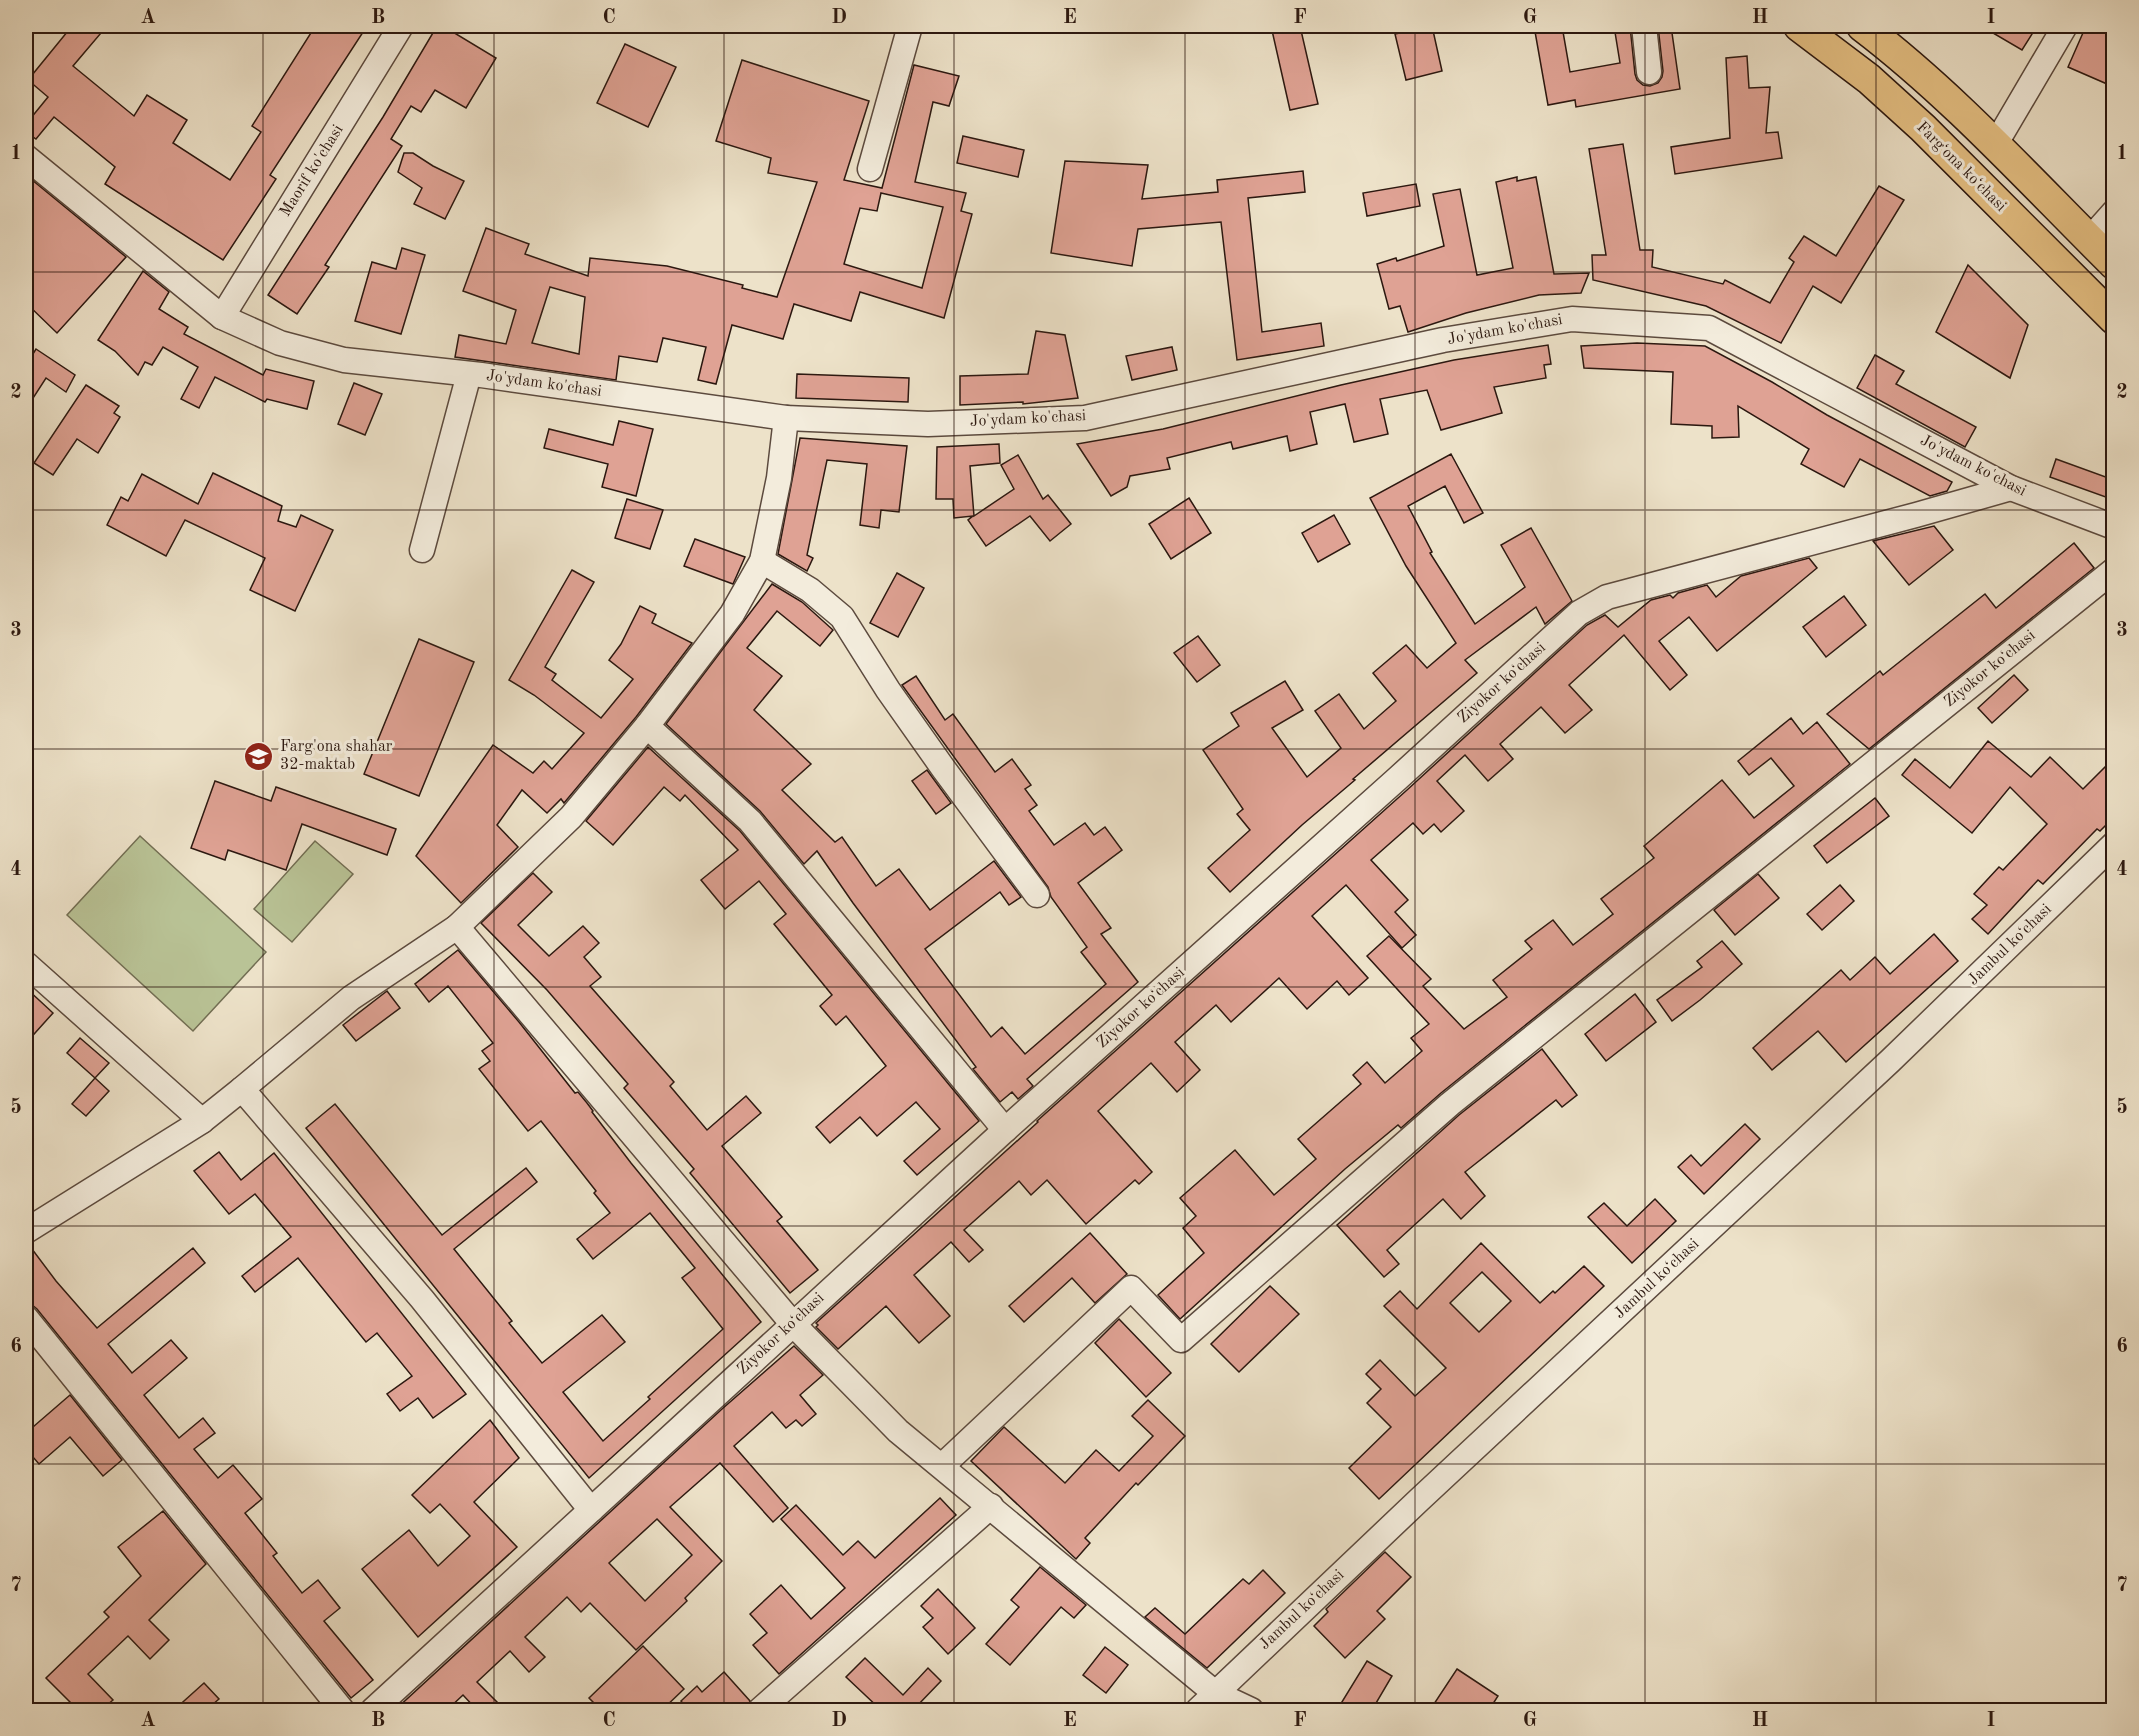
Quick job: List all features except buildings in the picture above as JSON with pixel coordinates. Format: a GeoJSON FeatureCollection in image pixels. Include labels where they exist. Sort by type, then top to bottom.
{"type":"FeatureCollection","features":[{"type":"Feature","properties":{"kind":"main road","name":"Fargʻona koʻchasi"},"geometry":{"type":"LineString","coordinates":[[1799,26],[1869,79],[1923,128],[2114,319]]}},
{"type":"Feature","properties":{"kind":"main road"},"geometry":{"type":"LineString","coordinates":[[1873,29],[1942,93],[2114,264]]}},
{"type":"Feature","properties":{"kind":"street","name":"Maorif ko'chasi"},"geometry":{"type":"LineString","coordinates":[[222,317],[401,26]]}},
{"type":"Feature","properties":{"kind":"street"},"geometry":{"type":"LineString","coordinates":[[870,169],[910,26]]}},
{"type":"Feature","properties":{"kind":"street"},"geometry":{"type":"LineString","coordinates":[[1644,26],[1649,72]]}},
{"type":"Feature","properties":{"kind":"street"},"geometry":{"type":"LineString","coordinates":[[1995,146],[2065,26]]}},
{"type":"Feature","properties":{"kind":"street","name":"Jo'ydam ko'chasi"},"geometry":{"type":"LineString","coordinates":[[26,157],[222,317],[280,343],[344,360],[469,374],[786,418],[928,424],[1085,418],[1443,340],[1572,319],[1709,328],[2011,488],[2114,527]]}},
{"type":"Feature","properties":{"kind":"street"},"geometry":{"type":"LineString","coordinates":[[2089,240],[2114,212]]}},
{"type":"Feature","properties":{"kind":"street"},"geometry":{"type":"LineString","coordinates":[[422,550],[469,374]]}},
{"type":"Feature","properties":{"kind":"street"},"geometry":{"type":"LineString","coordinates":[[26,1231],[202,1121],[351,998],[457,927],[571,817],[647,726],[732,614],[762,561],[779,478],[786,418]]}},
{"type":"Feature","properties":{"kind":"street","name":"Ziyokor koʻchasi"},"geometry":{"type":"LineString","coordinates":[[373,1710],[792,1323],[1579,613],[1607,597],[2011,488]]}},
{"type":"Feature","properties":{"kind":"street"},"geometry":{"type":"LineString","coordinates":[[762,561],[810,590],[842,617],[888,690],[1037,895]]}},
{"type":"Feature","properties":{"kind":"street","name":"Ziyokor koʻchasi"},"geometry":{"type":"LineString","coordinates":[[942,1466],[1131,1288],[1181,1340],[1450,1104],[2114,570]]}},
{"type":"Feature","properties":{"kind":"street"},"geometry":{"type":"LineString","coordinates":[[647,726],[750,821],[1005,1130]]}},
{"type":"Feature","properties":{"kind":"street","name":"Jambul koʻchasi"},"geometry":{"type":"LineString","coordinates":[[1198,1710],[1890,1061],[2114,844]]}},
{"type":"Feature","properties":{"kind":"street"},"geometry":{"type":"LineString","coordinates":[[457,927],[792,1323],[898,1431],[1215,1693],[1251,1710]]}},
{"type":"Feature","properties":{"kind":"street"},"geometry":{"type":"LineString","coordinates":[[26,964],[202,1121]]}},
{"type":"Feature","properties":{"kind":"street"},"geometry":{"type":"LineString","coordinates":[[242,1089],[422,1299],[591,1510]]}},
{"type":"Feature","properties":{"kind":"street"},"geometry":{"type":"LineString","coordinates":[[26,1318],[342,1710]]}},
{"type":"Feature","properties":{"kind":"street"},"geometry":{"type":"LineString","coordinates":[[760,1710],[991,1506]]}},
{"type":"Feature","properties":{"kind":"green space"},"geometry":{"type":"Polygon","coordinates":[[[140,836],[266,952],[193,1031],[67,915],[140,836]]]}},
{"type":"Feature","properties":{"kind":"green space"},"geometry":{"type":"Polygon","coordinates":[[[315,841],[353,874],[292,942],[254,909],[315,841]]]}},
{"type":"Feature","properties":{"kind":"place","name":"Farg'ona shahar 32-maktab"},"geometry":{"type":"Point","coordinates":[259,756]}}]}
